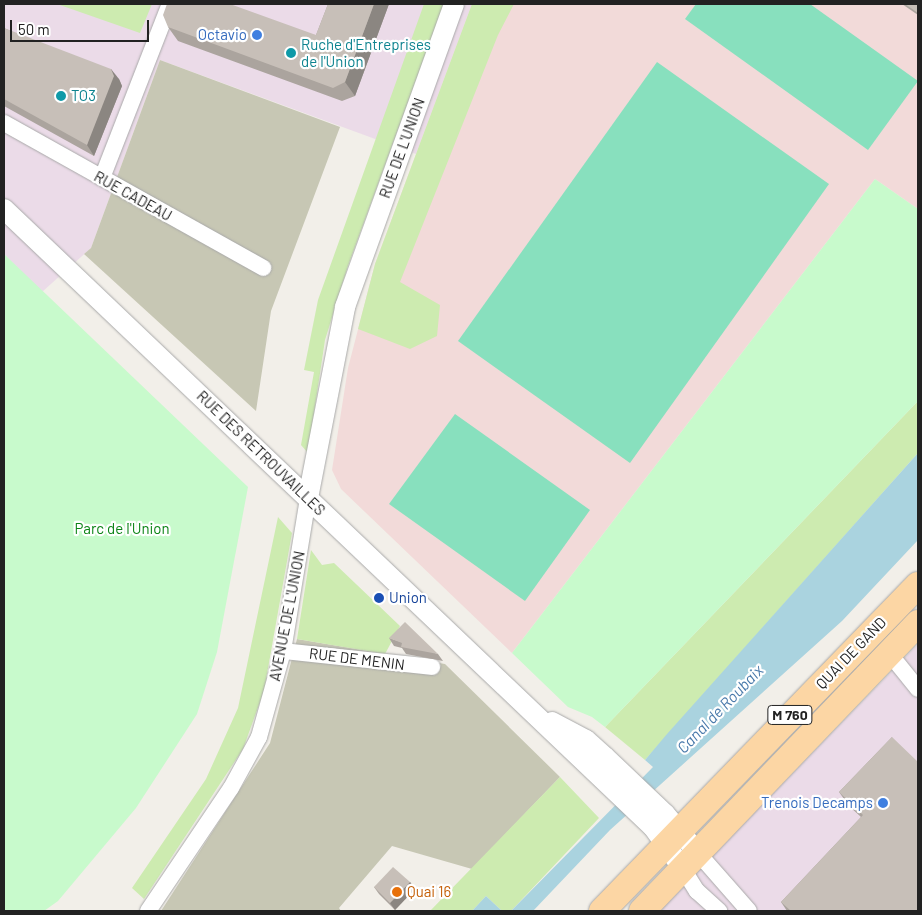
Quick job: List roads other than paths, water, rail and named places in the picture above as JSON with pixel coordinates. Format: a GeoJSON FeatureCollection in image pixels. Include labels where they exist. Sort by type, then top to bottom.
{"type":"FeatureCollection","features":[{"type":"Feature","properties":{"kind":"main road","name":"QUAI DE GAND"},"geometry":{"type":"LineString","coordinates":[[666,828],[918,585]]}},
{"type":"Feature","properties":{"kind":"main road","name":"QUAI DE GAND"},"geometry":{"type":"LineString","coordinates":[[691,861],[918,623]]}},
{"type":"Feature","properties":{"kind":"main road","name":"M 760"},"geometry":{"type":"LineString","coordinates":[[602,911],[666,828]]}},
{"type":"Feature","properties":{"kind":"main road","name":"M 760"},"geometry":{"type":"LineString","coordinates":[[642,911],[691,861]]}},
{"type":"Feature","properties":{"kind":"street"},"geometry":{"type":"LineString","coordinates":[[102,178],[170,4]]}},
{"type":"Feature","properties":{"kind":"street","name":"RUE DE L'UNION"},"geometry":{"type":"LineString","coordinates":[[350,292],[454,4]]}},
{"type":"Feature","properties":{"kind":"street","name":"RUE CADEAU"},"geometry":{"type":"LineString","coordinates":[[4,123],[263,268]]}},
{"type":"Feature","properties":{"kind":"street","name":"RUE DES RETROUVAILLES"},"geometry":{"type":"LineString","coordinates":[[4,209],[519,698],[560,727],[586,740],[598,763],[666,828],[691,861]]}},
{"type":"Feature","properties":{"kind":"street","name":"AVENUE DE L'UNION"},"geometry":{"type":"LineString","coordinates":[[148,911],[206,828],[246,763],[266,716],[283,650],[308,498],[338,339],[350,292]]}},
{"type":"Feature","properties":{"kind":"street","name":"RUE DE MENIN"},"geometry":{"type":"LineString","coordinates":[[283,650],[432,668]]}},
{"type":"Feature","properties":{"kind":"street"},"geometry":{"type":"LineString","coordinates":[[889,653],[918,689]]}},
{"type":"Feature","properties":{"kind":"street"},"geometry":{"type":"LineString","coordinates":[[691,861],[697,891],[719,911]]}},
{"type":"Feature","properties":{"kind":"street"},"geometry":{"type":"LineString","coordinates":[[691,861],[749,911]]}},
{"type":"Feature","properties":{"kind":"water","name":"Canal de Roubaix"},"geometry":{"type":"Polygon","coordinates":[[[918,453],[918,540],[842,621],[610,830],[533,911],[511,911],[653,767],[645,760],[918,453]]]}},
{"type":"Feature","properties":{"kind":"water"},"geometry":{"type":"Polygon","coordinates":[[[486,896],[502,911],[472,911],[486,896]]]}},
{"type":"Feature","properties":{"kind":"place","name":"Octavio"},"geometry":{"type":"Point","coordinates":[257,35]}},
{"type":"Feature","properties":{"kind":"place","name":"Ruche d'Entreprises de l'Union"},"geometry":{"type":"Point","coordinates":[291,53]}},
{"type":"Feature","properties":{"kind":"place","name":"TO3"},"geometry":{"type":"Point","coordinates":[61,96]}},
{"type":"Feature","properties":{"kind":"place","name":"Union"},"geometry":{"type":"Point","coordinates":[379,598]}},
{"type":"Feature","properties":{"kind":"place","name":"Trenois Decamps"},"geometry":{"type":"Point","coordinates":[883,803]}},
{"type":"Feature","properties":{"kind":"place","name":"Quai 16"},"geometry":{"type":"Point","coordinates":[397,892]}},
{"type":"Feature","properties":{"kind":"park label","name":"Parc de l'Union"},"geometry":{"type":"Point","coordinates":[122,529]}}]}
